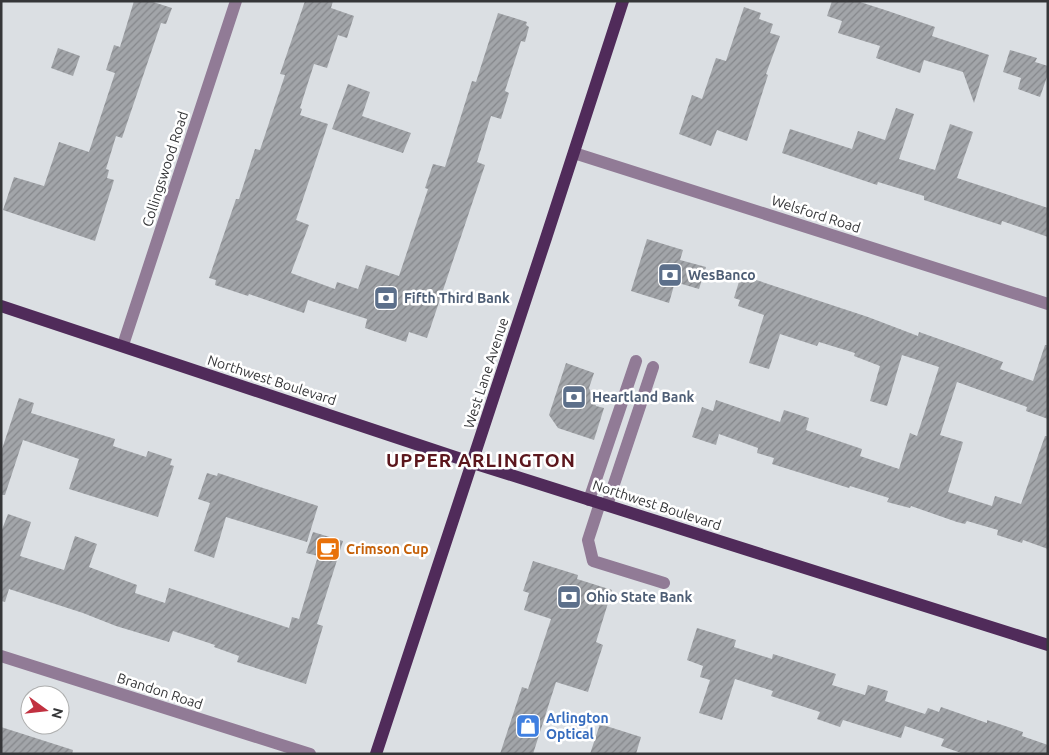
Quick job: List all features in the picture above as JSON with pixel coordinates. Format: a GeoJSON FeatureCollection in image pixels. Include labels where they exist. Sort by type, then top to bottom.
{"type":"FeatureCollection","features":[{"type":"Feature","properties":{"kind":"main road","name":"West Lane Avenue"},"geometry":{"type":"LineString","coordinates":[[376,754],[623,1]]}},
{"type":"Feature","properties":{"kind":"main road","name":"Northwest Boulevard"},"geometry":{"type":"LineString","coordinates":[[1,306],[473,463],[1048,645]]}},
{"type":"Feature","properties":{"kind":"street","name":"Collingswood Road"},"geometry":{"type":"LineString","coordinates":[[123,345],[236,1]]}},
{"type":"Feature","properties":{"kind":"street","name":"Welsford Road"},"geometry":{"type":"LineString","coordinates":[[574,153],[1048,304]]}},
{"type":"Feature","properties":{"kind":"street"},"geometry":{"type":"LineString","coordinates":[[636,361],[588,540],[593,561],[664,583]]}},
{"type":"Feature","properties":{"kind":"street"},"geometry":{"type":"LineString","coordinates":[[599,503],[653,367]]}},
{"type":"Feature","properties":{"kind":"street","name":"Brandon Road"},"geometry":{"type":"LineString","coordinates":[[1,656],[310,754]]}},
{"type":"Feature","properties":{"kind":"building"},"geometry":{"type":"Polygon","coordinates":[[[134,1],[150,1],[172,8],[166,24],[161,23],[122,138],[116,136],[106,169],[109,170],[107,178],[114,180],[95,241],[3,210],[14,177],[44,186],[59,142],[89,152],[115,73],[106,70],[114,45],[120,47],[134,1]]]}},
{"type":"Feature","properties":{"kind":"building"},"geometry":{"type":"Polygon","coordinates":[[[305,1],[333,1],[331,8],[354,16],[347,38],[338,35],[327,68],[314,64],[300,108],[302,109],[300,115],[328,124],[296,220],[309,225],[291,273],[335,289],[337,282],[358,289],[366,265],[399,276],[428,189],[425,188],[433,164],[445,167],[472,81],[476,82],[498,13],[527,22],[526,25],[529,27],[525,42],[521,41],[505,91],[509,93],[501,119],[491,116],[477,162],[485,165],[427,338],[409,332],[406,342],[365,328],[367,319],[308,300],[304,313],[249,294],[248,296],[215,285],[216,280],[209,278],[236,199],[239,199],[255,149],[260,150],[285,75],[280,74],[305,1]]]}},
{"type":"Feature","properties":{"kind":"building"},"geometry":{"type":"Polygon","coordinates":[[[832,1],[857,1],[935,27],[932,36],[989,55],[974,103],[963,72],[924,60],[920,73],[876,58],[880,46],[838,33],[842,21],[827,16],[832,1]]]}},
{"type":"Feature","properties":{"kind":"building"},"geometry":{"type":"Polygon","coordinates":[[[744,7],[761,13],[759,19],[773,24],[770,33],[780,36],[766,74],[768,75],[747,141],[717,130],[711,146],[679,134],[692,95],[702,99],[716,58],[726,61],[744,7]]]}},
{"type":"Feature","properties":{"kind":"building"},"geometry":{"type":"Polygon","coordinates":[[[58,48],[80,56],[73,76],[51,68],[58,48]]]}},
{"type":"Feature","properties":{"kind":"building"},"geometry":{"type":"Polygon","coordinates":[[[1010,50],[1037,58],[1035,62],[1048,66],[1048,74],[1040,97],[1018,89],[1021,78],[1003,72],[1010,50]]]}},
{"type":"Feature","properties":{"kind":"building"},"geometry":{"type":"Polygon","coordinates":[[[348,84],[370,92],[362,116],[411,133],[403,153],[332,129],[348,84]]]}},
{"type":"Feature","properties":{"kind":"building"},"geometry":{"type":"Polygon","coordinates":[[[896,108],[914,114],[899,159],[935,170],[950,124],[973,132],[957,178],[1048,208],[1048,237],[1002,221],[1001,225],[924,200],[924,196],[878,182],[877,185],[782,153],[790,129],[852,149],[858,131],[885,140],[896,108]]]}},
{"type":"Feature","properties":{"kind":"building","name":"WesBanco"},"geometry":{"type":"Polygon","coordinates":[[[647,239],[683,250],[680,260],[706,267],[699,289],[675,282],[669,303],[631,291],[647,239]]]}},
{"type":"Feature","properties":{"kind":"building"},"geometry":{"type":"Polygon","coordinates":[[[741,275],[868,317],[918,336],[919,332],[1003,362],[1000,369],[1033,381],[1045,345],[1048,345],[1048,419],[1026,411],[1027,407],[957,382],[940,435],[963,442],[948,492],[992,506],[995,496],[1021,504],[1045,436],[1048,436],[1048,549],[1023,540],[1022,543],[997,535],[998,530],[967,521],[965,524],[957,522],[911,506],[910,508],[887,502],[889,498],[850,486],[849,488],[772,464],[774,458],[757,453],[758,448],[719,434],[716,445],[692,437],[702,407],[713,411],[716,400],[780,422],[784,410],[809,418],[806,430],[862,449],[860,456],[899,469],[910,433],[917,436],[939,367],[902,355],[887,406],[870,401],[880,366],[854,356],[855,353],[819,342],[817,346],[780,334],[769,369],[749,363],[764,315],[738,306],[740,300],[734,298],[741,275]]]}},
{"type":"Feature","properties":{"kind":"building","name":"Heartland Bank"},"geometry":{"type":"Polygon","coordinates":[[[566,363],[594,373],[589,388],[596,406],[604,408],[594,440],[558,428],[549,415],[566,363]]]}},
{"type":"Feature","properties":{"kind":"building"},"geometry":{"type":"Polygon","coordinates":[[[19,398],[34,403],[31,413],[115,439],[113,446],[146,457],[148,451],[172,459],[170,465],[174,466],[158,517],[69,489],[79,459],[23,440],[5,495],[1,495],[1,452],[19,398]]]}},
{"type":"Feature","properties":{"kind":"building"},"geometry":{"type":"Polygon","coordinates":[[[207,473],[217,476],[218,473],[318,506],[307,542],[226,517],[214,558],[194,551],[210,503],[198,499],[207,473]]]}},
{"type":"Feature","properties":{"kind":"building"},"geometry":{"type":"Polygon","coordinates":[[[8,514],[31,522],[20,556],[64,570],[75,536],[97,544],[89,567],[137,585],[135,593],[165,603],[169,588],[289,628],[292,617],[299,619],[318,556],[306,553],[313,532],[343,541],[317,624],[323,626],[306,684],[237,662],[239,656],[214,647],[215,645],[173,631],[169,642],[9,589],[5,602],[1,601],[1,532],[8,514]]]}},
{"type":"Feature","properties":{"kind":"building"},"geometry":{"type":"Polygon","coordinates":[[[533,561],[578,575],[577,579],[612,590],[596,642],[603,645],[588,692],[556,682],[533,754],[500,754],[522,687],[528,689],[551,619],[524,610],[529,593],[523,591],[533,561]]]}},
{"type":"Feature","properties":{"kind":"building"},"geometry":{"type":"Polygon","coordinates":[[[697,628],[736,640],[734,647],[772,659],[773,654],[836,674],[832,685],[865,695],[868,685],[888,691],[885,701],[925,714],[928,708],[939,712],[941,707],[987,723],[987,720],[1023,732],[1022,736],[1048,745],[1048,754],[964,754],[941,746],[944,739],[905,726],[901,738],[843,720],[840,727],[817,719],[820,712],[771,696],[773,691],[735,679],[722,720],[699,713],[710,680],[700,677],[703,666],[687,660],[697,628]]]}},
{"type":"Feature","properties":{"kind":"building"},"geometry":{"type":"Polygon","coordinates":[[[600,724],[641,737],[636,754],[590,754],[600,724]]]}},
{"type":"Feature","properties":{"kind":"building"},"geometry":{"type":"Polygon","coordinates":[[[1,727],[20,733],[20,735],[26,735],[73,750],[72,754],[1,754],[1,727]]]}},
{"type":"Feature","properties":{"kind":"place","name":"WesBanco"},"geometry":{"type":"Point","coordinates":[670,275]}},
{"type":"Feature","properties":{"kind":"place","name":"Fifth Third Bank"},"geometry":{"type":"Point","coordinates":[386,298]}},
{"type":"Feature","properties":{"kind":"place","name":"Heartland Bank"},"geometry":{"type":"Point","coordinates":[574,397]}},
{"type":"Feature","properties":{"kind":"place","name":"Crimson Cup"},"geometry":{"type":"Point","coordinates":[328,549]}},
{"type":"Feature","properties":{"kind":"place","name":"Ohio State Bank"},"geometry":{"type":"Point","coordinates":[569,597]}},
{"type":"Feature","properties":{"kind":"place","name":"Arlington Optical"},"geometry":{"type":"Point","coordinates":[528,726]}},
{"type":"Feature","properties":{"kind":"district","name":"UPPER ARLINGTON"},"geometry":{"type":"Point","coordinates":[481,460]}}]}
